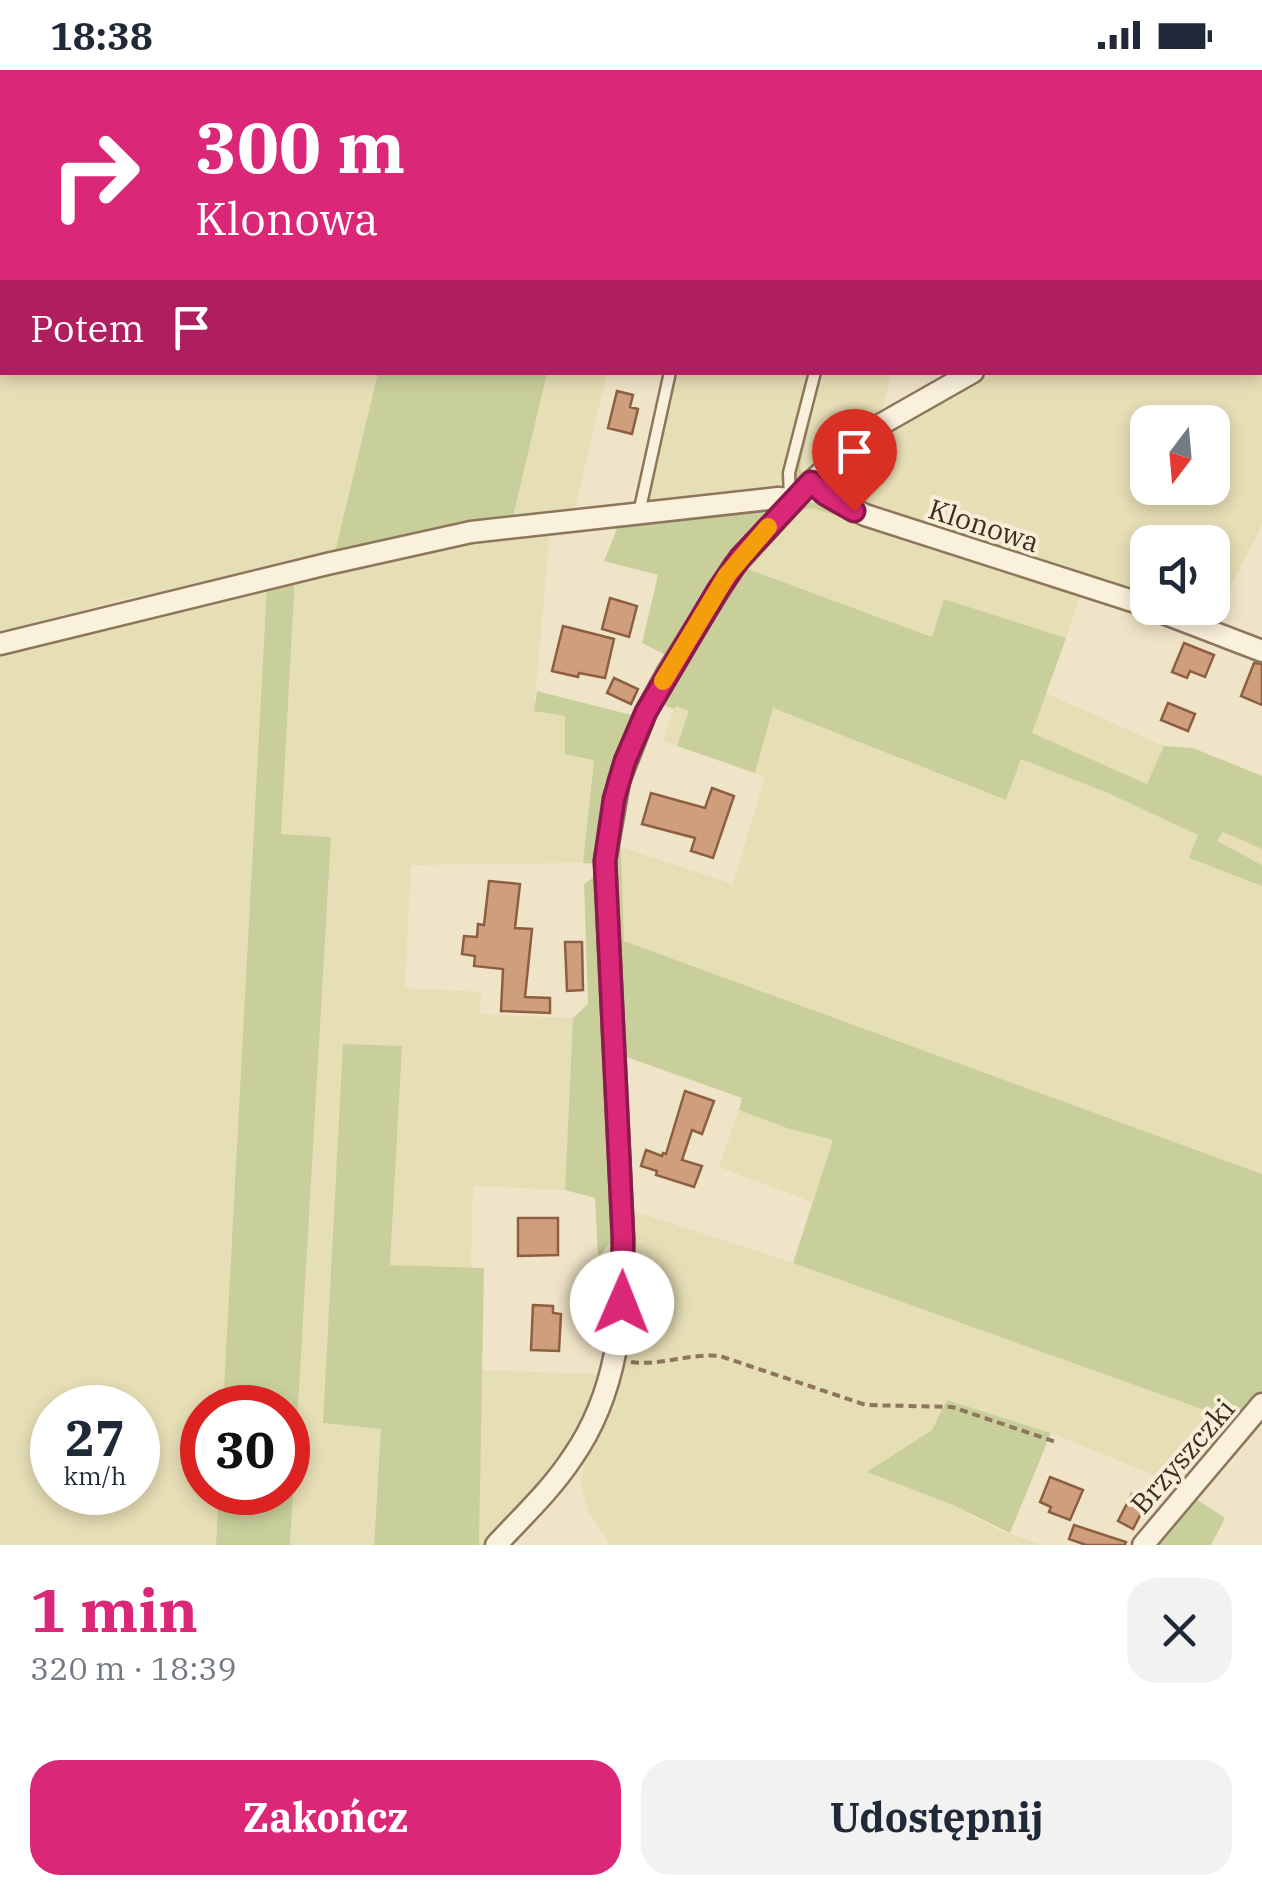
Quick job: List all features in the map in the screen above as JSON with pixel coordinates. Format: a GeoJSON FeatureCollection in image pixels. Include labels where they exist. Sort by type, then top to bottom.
{"type":"FeatureCollection","features":[{"type":"Feature","properties":{"kind":"street"},"geometry":{"type":"LineString","coordinates":[[496,1545],[580,1447],[604,1394],[620,1326],[624,1280],[605,861],[614,799],[625,761],[646,712],[727,575],[792,498],[852,444],[968,375]]}},
{"type":"Feature","properties":{"kind":"street","name":"Klonowa"},"geometry":{"type":"LineString","coordinates":[[811,482],[826,495],[865,515],[1130,601]]}},
{"type":"Feature","properties":{"kind":"street"},"geometry":{"type":"LineString","coordinates":[[0,644],[471,532],[792,498]]}},
{"type":"Feature","properties":{"kind":"street","name":"Klonowa"},"geometry":{"type":"LineString","coordinates":[[1195,625],[1262,651]]}},
{"type":"Feature","properties":{"kind":"street","name":"Brzyszczki"},"geometry":{"type":"LineString","coordinates":[[1142,1545],[1262,1404]]}},
{"type":"Feature","properties":{"kind":"lane"},"geometry":{"type":"LineString","coordinates":[[639,514],[669,375]]}},
{"type":"Feature","properties":{"kind":"lane"},"geometry":{"type":"LineString","coordinates":[[792,498],[789,473],[814,375]]}},
{"type":"Feature","properties":{"kind":"path"},"geometry":{"type":"LineString","coordinates":[[614,1360],[650,1364],[720,1356],[866,1405],[952,1407],[1056,1442]]}},
{"type":"Feature","properties":{"kind":"shaded area"},"geometry":{"type":"Polygon","coordinates":[[[0,375],[378,375],[334,556],[128,598],[0,632],[0,375]]]}},
{"type":"Feature","properties":{"kind":"shaded area"},"geometry":{"type":"Polygon","coordinates":[[[547,375],[607,375],[574,512],[512,521],[547,375]]]}},
{"type":"Feature","properties":{"kind":"shaded area"},"geometry":{"type":"Polygon","coordinates":[[[676,375],[810,375],[779,486],[651,505],[647,500],[676,375]]]}},
{"type":"Feature","properties":{"kind":"shaded area"},"geometry":{"type":"Polygon","coordinates":[[[821,375],[891,375],[882,412],[804,472],[800,467],[821,375]]]}},
{"type":"Feature","properties":{"kind":"shaded area"},"geometry":{"type":"Polygon","coordinates":[[[989,375],[1262,376],[1262,525],[1230,588],[1230,525],[1130,525],[1130,592],[853,501],[837,486],[839,468],[877,436],[989,375]]]}},
{"type":"Feature","properties":{"kind":"shaded area"},"geometry":{"type":"Polygon","coordinates":[[[812,508],[1081,595],[1066,638],[944,599],[933,637],[745,568],[803,510],[812,508]]]}},
{"type":"Feature","properties":{"kind":"shaded area"},"geometry":{"type":"Polygon","coordinates":[[[550,530],[534,711],[565,716],[594,759],[583,863],[411,865],[405,988],[481,992],[480,1014],[573,1018],[565,1190],[473,1186],[471,1268],[390,1265],[402,1047],[323,1423],[381,1429],[374,1545],[290,1545],[292,1515],[310,1515],[310,1385],[299,1385],[331,837],[281,835],[295,576],[429,545],[550,530]]]}},
{"type":"Feature","properties":{"kind":"shaded area"},"geometry":{"type":"Polygon","coordinates":[[[267,584],[224,1385],[180,1385],[180,1515],[218,1515],[216,1545],[0,1545],[0,648],[267,584]]]}},
{"type":"Feature","properties":{"kind":"shaded area"},"geometry":{"type":"Polygon","coordinates":[[[1046,693],[1164,746],[1148,784],[1031,733],[1046,693]]]}},
{"type":"Feature","properties":{"kind":"shaded area"},"geometry":{"type":"Polygon","coordinates":[[[675,705],[689,711],[677,746],[663,741],[675,705]]]}},
{"type":"Feature","properties":{"kind":"shaded area"},"geometry":{"type":"Polygon","coordinates":[[[772,708],[1005,800],[1021,759],[1199,835],[1190,859],[1262,886],[1262,1174],[624,941],[621,847],[733,884],[765,777],[755,773],[772,708]]]}},
{"type":"Feature","properties":{"kind":"shaded area"},"geometry":{"type":"Polygon","coordinates":[[[1223,832],[1262,849],[1262,865],[1216,841],[1223,832]]]}},
{"type":"Feature","properties":{"kind":"shaded area"},"geometry":{"type":"Polygon","coordinates":[[[739,1110],[834,1140],[812,1202],[719,1167],[739,1110]]]}},
{"type":"Feature","properties":{"kind":"shaded area"},"geometry":{"type":"Polygon","coordinates":[[[627,1209],[793,1263],[1241,1423],[1181,1486],[1051,1433],[948,1400],[932,1430],[868,1472],[953,1505],[999,1530],[1043,1545],[609,1545],[589,1512],[581,1484],[586,1446],[613,1388],[627,1209]]]}},
{"type":"Feature","properties":{"kind":"shaded area"},"geometry":{"type":"Polygon","coordinates":[[[481,1370],[597,1374],[602,1379],[584,1425],[551,1477],[488,1545],[479,1545],[481,1370]]]}},
{"type":"Feature","properties":{"kind":"green space"},"geometry":{"type":"Polygon","coordinates":[[[378,375],[547,375],[512,521],[420,531],[334,556],[378,375]]]}},
{"type":"Feature","properties":{"kind":"green space"},"geometry":{"type":"Polygon","coordinates":[[[818,375],[800,467],[804,472],[855,431],[950,376],[800,482],[794,469],[818,375]]]}},
{"type":"Feature","properties":{"kind":"green space"},"geometry":{"type":"Polygon","coordinates":[[[774,502],[777,510],[670,657],[642,643],[658,575],[604,561],[621,519],[774,502]]]}},
{"type":"Feature","properties":{"kind":"green space"},"geometry":{"type":"Polygon","coordinates":[[[811,502],[1081,595],[812,508],[802,510],[745,568],[932,637],[944,599],[1066,638],[1032,733],[1147,784],[1164,746],[1193,748],[1262,776],[1262,849],[1223,832],[1217,841],[1262,865],[1262,886],[1189,858],[1198,835],[1108,793],[1021,759],[1006,800],[773,708],[755,773],[677,746],[689,711],[658,702],[724,587],[800,503],[811,502]]]}},
{"type":"Feature","properties":{"kind":"green space"},"geometry":{"type":"Polygon","coordinates":[[[295,576],[281,834],[331,837],[299,1385],[224,1385],[267,584],[295,576]]]}},
{"type":"Feature","properties":{"kind":"green space"},"geometry":{"type":"Polygon","coordinates":[[[537,691],[639,717],[597,864],[583,863],[594,760],[565,754],[565,716],[534,711],[537,691]]]}},
{"type":"Feature","properties":{"kind":"green space"},"geometry":{"type":"Polygon","coordinates":[[[615,844],[621,847],[624,941],[1262,1174],[1262,1394],[1241,1423],[793,1263],[833,1140],[739,1110],[742,1098],[618,1054],[610,859],[615,844]]]}},
{"type":"Feature","properties":{"kind":"green space"},"geometry":{"type":"Polygon","coordinates":[[[598,877],[614,1239],[598,1257],[595,1198],[565,1190],[573,1018],[588,1004],[584,884],[598,877]]]}},
{"type":"Feature","properties":{"kind":"green space"},"geometry":{"type":"Polygon","coordinates":[[[343,1044],[402,1046],[390,1265],[484,1268],[479,1545],[374,1545],[381,1429],[323,1423],[343,1044]]]}},
{"type":"Feature","properties":{"kind":"green space"},"geometry":{"type":"Polygon","coordinates":[[[947,1400],[1051,1433],[1010,1533],[953,1505],[867,1472],[932,1430],[947,1400]]]}},
{"type":"Feature","properties":{"kind":"green space"},"geometry":{"type":"Polygon","coordinates":[[[1191,1496],[1225,1518],[1211,1545],[1149,1545],[1191,1496]]]}},
{"type":"Feature","properties":{"kind":"green space"},"geometry":{"type":"Polygon","coordinates":[[[218,1515],[292,1515],[290,1545],[216,1545],[218,1515]]]}},
{"type":"Feature","properties":{"kind":"building"},"geometry":{"type":"Polygon","coordinates":[[[617,391],[633,395],[630,407],[638,409],[632,434],[608,428],[617,391]]]}},
{"type":"Feature","properties":{"kind":"building"},"geometry":{"type":"Polygon","coordinates":[[[610,598],[637,606],[629,637],[602,629],[610,598]]]}},
{"type":"Feature","properties":{"kind":"building"},"geometry":{"type":"Polygon","coordinates":[[[563,626],[614,639],[605,678],[552,671],[563,626]]]}},
{"type":"Feature","properties":{"kind":"building"},"geometry":{"type":"Polygon","coordinates":[[[1184,643],[1214,655],[1205,677],[1190,671],[1187,678],[1172,672],[1184,643]]]}},
{"type":"Feature","properties":{"kind":"building"},"geometry":{"type":"Polygon","coordinates":[[[1254,663],[1262,664],[1262,705],[1241,696],[1254,663]]]}},
{"type":"Feature","properties":{"kind":"building"},"geometry":{"type":"Polygon","coordinates":[[[614,678],[638,689],[631,704],[607,693],[614,678]]]}},
{"type":"Feature","properties":{"kind":"building"},"geometry":{"type":"Polygon","coordinates":[[[1168,703],[1195,714],[1188,731],[1161,720],[1168,703]]]}},
{"type":"Feature","properties":{"kind":"building"},"geometry":{"type":"Polygon","coordinates":[[[712,788],[734,796],[713,858],[691,851],[695,838],[642,824],[651,793],[705,808],[712,788]]]}},
{"type":"Feature","properties":{"kind":"building"},"geometry":{"type":"Polygon","coordinates":[[[489,881],[520,884],[515,928],[532,929],[525,997],[550,998],[550,1013],[501,1011],[503,969],[474,966],[475,956],[462,954],[464,936],[477,937],[478,924],[484,925],[489,881]]]}},
{"type":"Feature","properties":{"kind":"building"},"geometry":{"type":"Polygon","coordinates":[[[565,942],[582,942],[583,990],[567,991],[565,942]]]}},
{"type":"Feature","properties":{"kind":"building"},"geometry":{"type":"Polygon","coordinates":[[[685,1091],[714,1101],[702,1134],[692,1130],[682,1160],[702,1166],[694,1187],[641,1166],[646,1150],[666,1154],[685,1091]]]}},
{"type":"Feature","properties":{"kind":"building"},"geometry":{"type":"Polygon","coordinates":[[[518,1218],[558,1218],[558,1255],[518,1256],[518,1218]]]}},
{"type":"Feature","properties":{"kind":"building"},"geometry":{"type":"Polygon","coordinates":[[[533,1305],[553,1306],[553,1313],[561,1314],[559,1351],[531,1350],[533,1305]]]}},
{"type":"Feature","properties":{"kind":"building"},"geometry":{"type":"Polygon","coordinates":[[[1050,1477],[1083,1490],[1070,1520],[1049,1512],[1051,1507],[1040,1502],[1050,1477]]]}},
{"type":"Feature","properties":{"kind":"building"},"geometry":{"type":"Polygon","coordinates":[[[1132,1494],[1147,1502],[1133,1529],[1118,1521],[1132,1494]]]}},
{"type":"Feature","properties":{"kind":"building"},"geometry":{"type":"Polygon","coordinates":[[[1074,1525],[1126,1542],[1125,1545],[1086,1545],[1069,1539],[1074,1525]]]}},
{"type":"Feature","properties":{"kind":"slow traffic"},"geometry":{"type":"LineString","coordinates":[[663,681],[727,575],[768,527]]}},
{"type":"Feature","properties":{"kind":"route"},"geometry":{"type":"LineString","coordinates":[[622,1303],[623,1238],[605,861],[619,781],[659,688],[740,558],[811,482],[854,511]]}}]}
